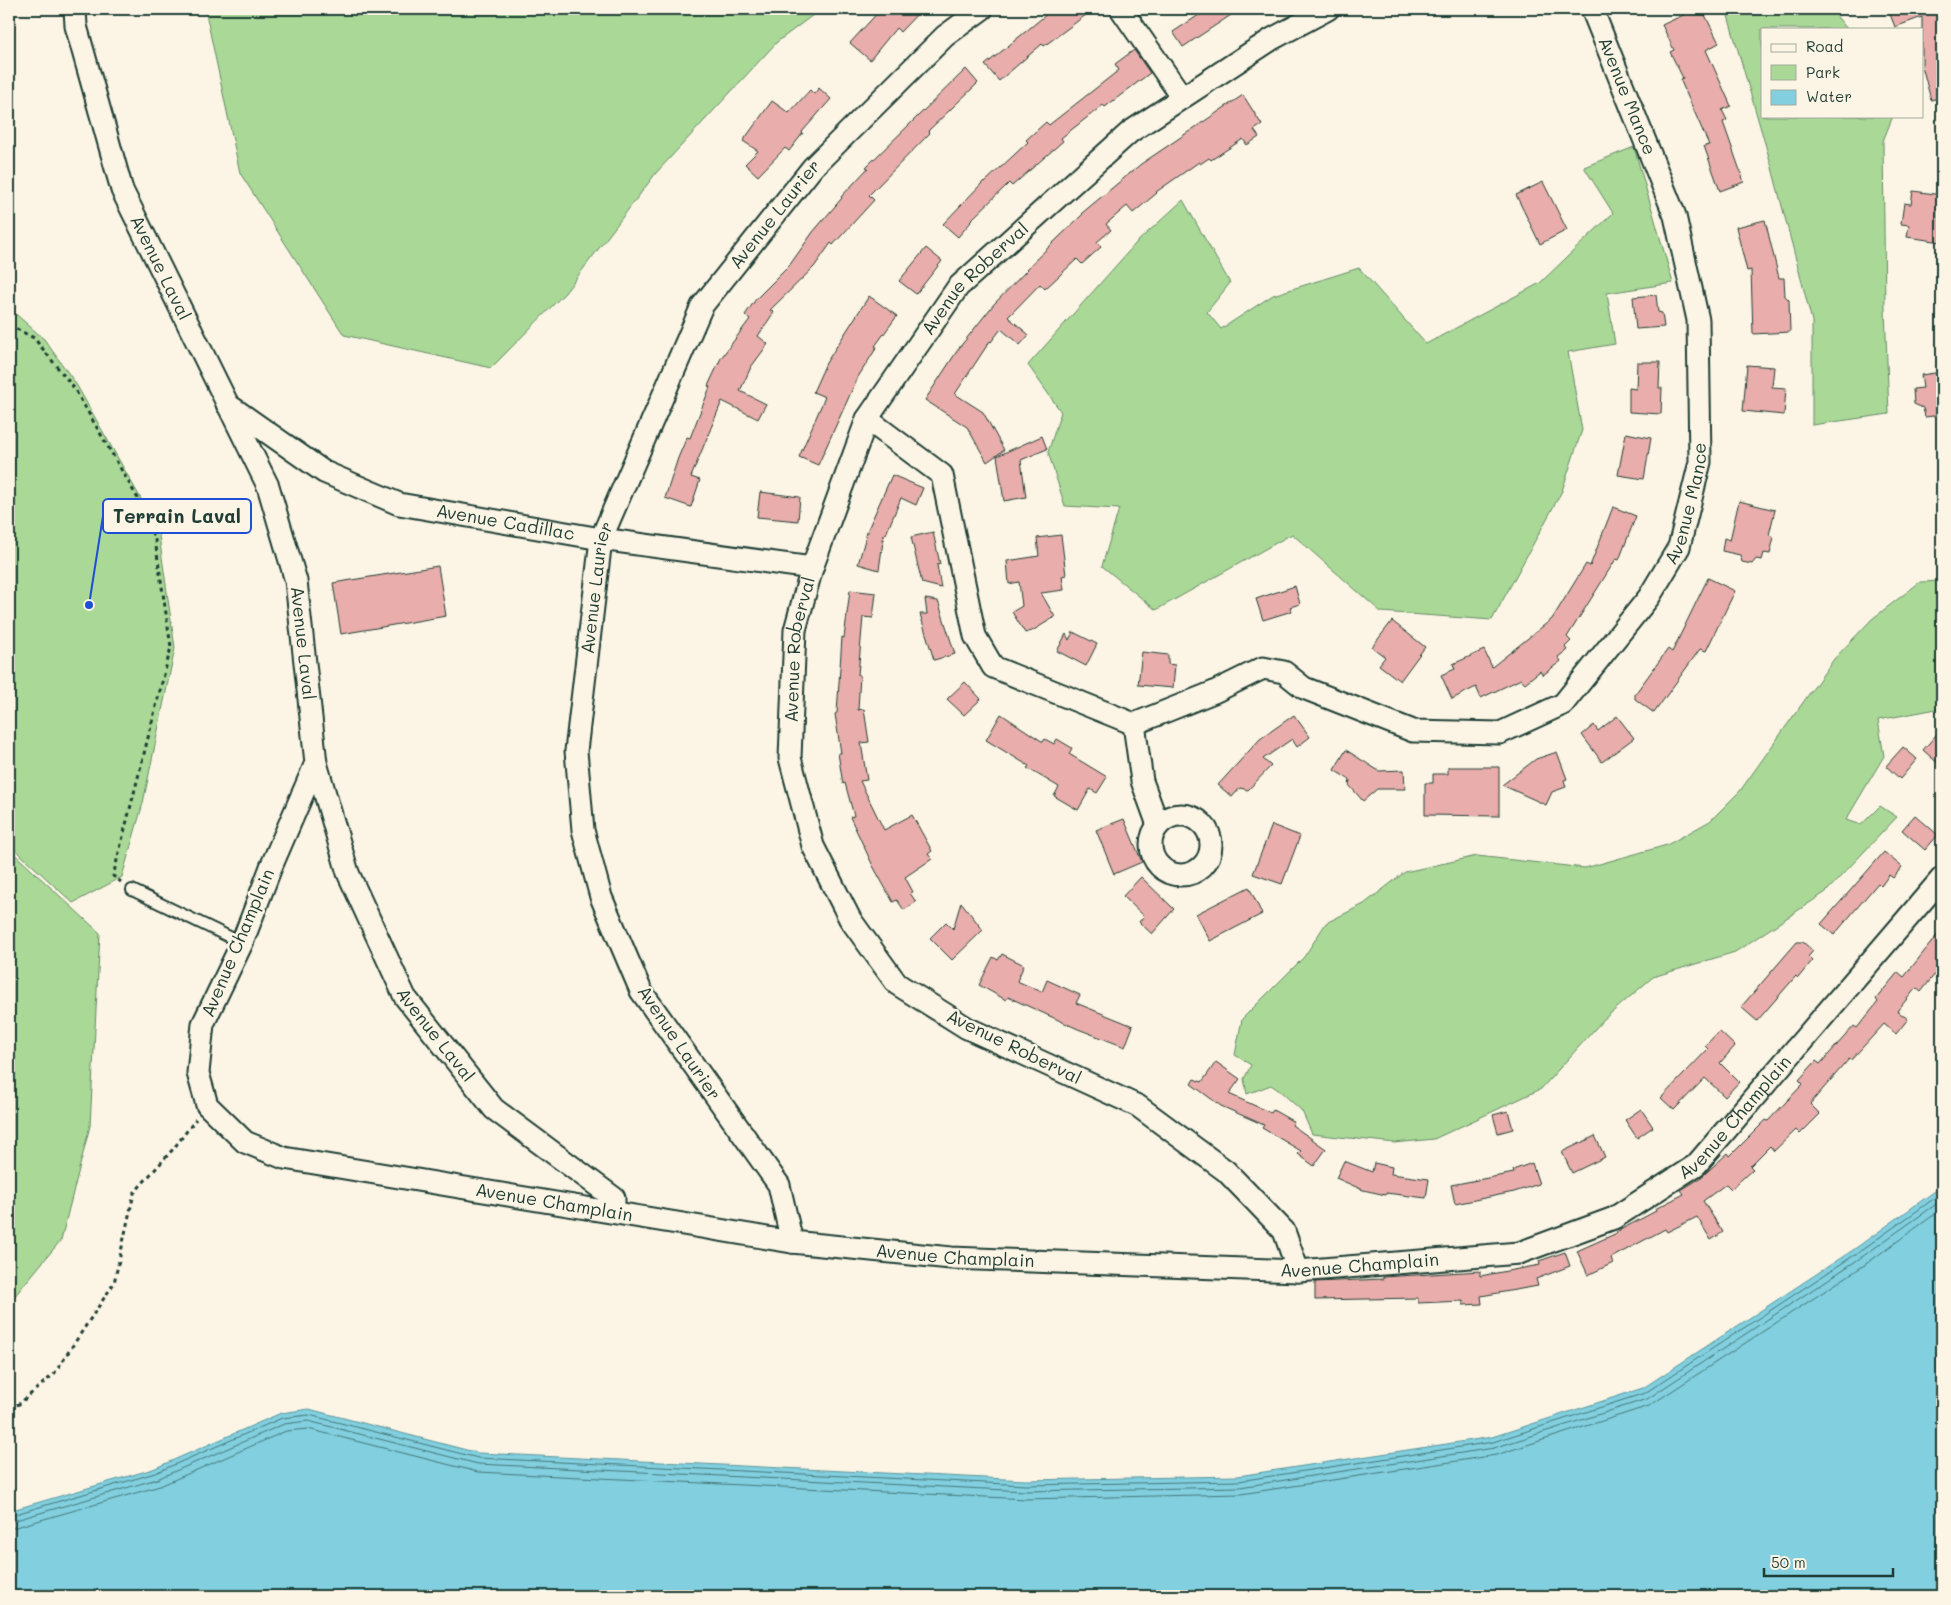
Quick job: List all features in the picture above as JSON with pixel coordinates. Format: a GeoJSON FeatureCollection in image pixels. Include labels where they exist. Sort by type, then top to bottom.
{"type":"FeatureCollection","features":[{"type":"Feature","properties":{"kind":"street","name":"Avenue Laval"},"geometry":{"type":"LineString","coordinates":[[75,9],[76,26],[122,190],[268,486],[296,581],[316,763],[348,873],[405,997],[494,1109],[614,1198],[614,1212]]}},
{"type":"Feature","properties":{"kind":"street","name":"Avenue Laurier"},"geometry":{"type":"LineString","coordinates":[[792,1242],[779,1185],[641,991],[599,888],[583,830],[576,751],[601,539],[702,306],[813,168],[945,36],[982,9]]}},
{"type":"Feature","properties":{"kind":"street"},"geometry":{"type":"LineString","coordinates":[[1121,9],[1182,97]]}},
{"type":"Feature","properties":{"kind":"street","name":"Avenue Roberval"},"geometry":{"type":"LineString","coordinates":[[1298,1271],[1284,1231],[1226,1171],[1138,1106],[967,1028],[898,984],[850,919],[813,846],[790,758],[795,630],[812,568],[867,419],[958,287],[1130,132],[1272,39],[1328,9]]}},
{"type":"Feature","properties":{"kind":"street","name":"Avenue Mance"},"geometry":{"type":"LineString","coordinates":[[1134,724],[1214,692],[1263,668],[1284,672],[1304,688],[1413,732],[1500,733],[1563,704],[1649,597],[1678,547],[1700,462],[1698,320],[1675,216],[1592,9]]}},
{"type":"Feature","properties":{"kind":"street","name":"Avenue Cadillac"},"geometry":{"type":"LineString","coordinates":[[226,403],[324,472],[399,504],[601,539],[812,568]]}},
{"type":"Feature","properties":{"kind":"street"},"geometry":{"type":"LineString","coordinates":[[867,419],[942,475],[975,636],[993,667],[1134,724],[1142,781],[1158,825]]}},
{"type":"Feature","properties":{"kind":"street","name":"Avenue Champlain"},"geometry":{"type":"LineString","coordinates":[[316,763],[271,867],[242,943],[203,1024],[198,1073],[207,1105],[245,1142],[284,1158],[792,1242],[951,1258],[1298,1271],[1519,1253],[1614,1218],[1696,1165],[1942,878]]}},
{"type":"Feature","properties":{"kind":"lane"},"geometry":{"type":"LineString","coordinates":[[132,890],[242,943]]}},
{"type":"Feature","properties":{"kind":"path"},"geometry":{"type":"LineString","coordinates":[[9,325],[34,338],[74,388],[140,502],[155,540],[171,647],[113,876],[132,890]]}},
{"type":"Feature","properties":{"kind":"path"},"geometry":{"type":"LineString","coordinates":[[9,1407],[19,1404],[54,1374],[114,1283],[134,1193],[174,1148],[207,1105]]}},
{"type":"Feature","properties":{"kind":"green space"},"geometry":{"type":"Polygon","coordinates":[[[205,9],[821,9],[777,42],[656,173],[565,293],[491,368],[344,335],[240,173],[205,9]]]}},
{"type":"Feature","properties":{"kind":"green space"},"geometry":{"type":"Polygon","coordinates":[[[1726,9],[1831,9],[1846,28],[1761,28],[1761,118],[1892,118],[1883,141],[1885,309],[1889,414],[1812,425],[1812,321],[1771,164],[1726,9]]]}},
{"type":"Feature","properties":{"kind":"green space"},"geometry":{"type":"Polygon","coordinates":[[[1634,147],[1673,283],[1607,293],[1615,344],[1568,352],[1582,430],[1562,491],[1492,620],[1381,612],[1292,534],[1156,610],[1102,566],[1119,509],[1065,506],[1048,452],[1061,412],[1028,365],[1136,243],[1183,200],[1230,283],[1207,312],[1221,329],[1273,295],[1359,268],[1426,344],[1540,283],[1613,213],[1584,167],[1634,147]]]}},
{"type":"Feature","properties":{"kind":"green space"},"geometry":{"type":"Polygon","coordinates":[[[9,308],[44,339],[76,384],[158,529],[175,648],[143,803],[122,877],[73,903],[9,844],[9,308]]]}},
{"type":"Feature","properties":{"kind":"green space"},"geometry":{"type":"Polygon","coordinates":[[[1942,581],[1942,708],[1878,720],[1884,756],[1846,820],[1861,825],[1880,806],[1897,817],[1826,892],[1735,952],[1653,977],[1603,1020],[1541,1089],[1434,1139],[1395,1143],[1312,1134],[1302,1111],[1271,1085],[1247,1094],[1244,1079],[1251,1065],[1235,1055],[1242,1019],[1304,957],[1326,923],[1364,904],[1405,872],[1477,856],[1585,868],[1667,845],[1710,821],[1740,791],[1834,659],[1872,619],[1920,582],[1942,581]]]}},
{"type":"Feature","properties":{"kind":"green space"},"geometry":{"type":"Polygon","coordinates":[[[9,849],[100,933],[90,1126],[61,1240],[9,1303],[9,849]]]}},
{"type":"Feature","properties":{"kind":"water"},"geometry":{"type":"Polygon","coordinates":[[[1942,1186],[1942,1596],[9,1596],[9,1511],[153,1469],[281,1413],[309,1409],[478,1453],[1026,1480],[1238,1476],[1492,1437],[1643,1388],[1853,1250],[1942,1186]]]}},
{"type":"Feature","properties":{"kind":"building"},"geometry":{"type":"Polygon","coordinates":[[[881,9],[922,9],[900,32],[896,28],[870,60],[850,43],[881,9]]]}},
{"type":"Feature","properties":{"kind":"building"},"geometry":{"type":"Polygon","coordinates":[[[1053,9],[1094,9],[1044,46],[1042,44],[999,81],[985,65],[1053,9]]]}},
{"type":"Feature","properties":{"kind":"building"},"geometry":{"type":"Polygon","coordinates":[[[1208,9],[1240,9],[1183,47],[1173,32],[1208,9]]]}},
{"type":"Feature","properties":{"kind":"building"},"geometry":{"type":"Polygon","coordinates":[[[1696,9],[1702,9],[1719,43],[1706,50],[1731,106],[1722,110],[1727,120],[1723,122],[1744,182],[1720,191],[1704,146],[1709,145],[1680,79],[1683,78],[1670,52],[1674,50],[1662,25],[1696,9]]]}},
{"type":"Feature","properties":{"kind":"building"},"geometry":{"type":"Polygon","coordinates":[[[1888,9],[1941,9],[1939,11],[1942,18],[1942,97],[1931,100],[1924,74],[1924,28],[1922,28],[1922,17],[1895,27],[1888,9]]]}},
{"type":"Feature","properties":{"kind":"building"},"geometry":{"type":"Polygon","coordinates":[[[1134,50],[1150,73],[1105,107],[1103,105],[1061,138],[1063,141],[1012,186],[1009,183],[970,221],[958,237],[943,224],[984,181],[1028,142],[1026,140],[1046,122],[1049,125],[1119,70],[1115,64],[1134,50]]]}},
{"type":"Feature","properties":{"kind":"building"},"geometry":{"type":"Polygon","coordinates":[[[966,69],[978,83],[928,131],[930,133],[869,195],[874,200],[833,245],[831,243],[814,267],[770,310],[774,312],[758,336],[768,344],[751,367],[740,391],[766,404],[758,419],[722,401],[691,477],[700,480],[691,507],[665,498],[678,458],[687,437],[690,438],[710,387],[708,386],[721,358],[750,319],[745,315],[756,299],[789,266],[841,197],[868,168],[866,167],[966,69]]]}},
{"type":"Feature","properties":{"kind":"building"},"geometry":{"type":"Polygon","coordinates":[[[819,88],[831,99],[802,132],[789,151],[785,148],[758,176],[745,164],[758,151],[743,141],[772,101],[789,113],[810,90],[814,94],[819,88]]]}},
{"type":"Feature","properties":{"kind":"building"},"geometry":{"type":"Polygon","coordinates":[[[1243,95],[1262,125],[1254,130],[1259,137],[1247,145],[1243,139],[1211,160],[1209,158],[1200,164],[1199,162],[1156,192],[1133,213],[1127,206],[1106,224],[1111,230],[1097,242],[1101,247],[1082,264],[1077,259],[1045,289],[1040,284],[1008,317],[1029,335],[1020,345],[1001,329],[990,341],[955,394],[983,412],[1004,450],[987,462],[967,427],[925,400],[959,348],[994,304],[1082,213],[1141,164],[1243,95]]]}},
{"type":"Feature","properties":{"kind":"building"},"geometry":{"type":"Polygon","coordinates":[[[1543,182],[1567,230],[1540,244],[1516,195],[1543,182]]]}},
{"type":"Feature","properties":{"kind":"building"},"geometry":{"type":"Polygon","coordinates":[[[1913,191],[1942,195],[1942,242],[1907,237],[1909,225],[1901,224],[1904,203],[1911,204],[1913,191]]]}},
{"type":"Feature","properties":{"kind":"building"},"geometry":{"type":"Polygon","coordinates":[[[1765,220],[1779,278],[1784,278],[1785,296],[1789,300],[1790,332],[1753,334],[1751,270],[1747,271],[1736,227],[1765,220]]]}},
{"type":"Feature","properties":{"kind":"building"},"geometry":{"type":"Polygon","coordinates":[[[926,248],[942,261],[916,294],[899,281],[926,248]]]}},
{"type":"Feature","properties":{"kind":"building"},"geometry":{"type":"Polygon","coordinates":[[[1656,295],[1658,312],[1662,313],[1664,327],[1636,329],[1633,297],[1656,295]]]}},
{"type":"Feature","properties":{"kind":"building"},"geometry":{"type":"Polygon","coordinates":[[[869,296],[897,316],[875,346],[877,347],[858,377],[818,465],[799,457],[825,397],[813,392],[826,363],[869,296]]]}},
{"type":"Feature","properties":{"kind":"building"},"geometry":{"type":"Polygon","coordinates":[[[1637,362],[1660,362],[1661,414],[1629,412],[1629,388],[1636,389],[1637,362]]]}},
{"type":"Feature","properties":{"kind":"building"},"geometry":{"type":"Polygon","coordinates":[[[1747,365],[1774,367],[1772,387],[1786,388],[1784,415],[1743,411],[1747,365]]]}},
{"type":"Feature","properties":{"kind":"building"},"geometry":{"type":"Polygon","coordinates":[[[1942,372],[1942,415],[1925,417],[1923,408],[1914,404],[1913,389],[1923,388],[1921,375],[1942,372]]]}},
{"type":"Feature","properties":{"kind":"building"},"geometry":{"type":"Polygon","coordinates":[[[1626,433],[1651,438],[1644,479],[1618,475],[1626,433]]]}},
{"type":"Feature","properties":{"kind":"building"},"geometry":{"type":"Polygon","coordinates":[[[1042,436],[1047,449],[1021,460],[1026,497],[1004,501],[997,456],[1042,436]]]}},
{"type":"Feature","properties":{"kind":"building"},"geometry":{"type":"Polygon","coordinates":[[[892,475],[923,488],[916,505],[901,498],[886,534],[884,534],[879,570],[858,564],[868,529],[892,475]]]}},
{"type":"Feature","properties":{"kind":"building"},"geometry":{"type":"Polygon","coordinates":[[[760,492],[800,497],[798,521],[757,517],[760,492]]]}},
{"type":"Feature","properties":{"kind":"building"},"geometry":{"type":"Polygon","coordinates":[[[1739,501],[1775,510],[1769,535],[1774,537],[1770,554],[1764,553],[1762,560],[1756,559],[1752,564],[1742,562],[1740,555],[1722,551],[1724,538],[1730,540],[1739,501]]]}},
{"type":"Feature","properties":{"kind":"building"},"geometry":{"type":"Polygon","coordinates":[[[1613,507],[1636,516],[1619,560],[1616,559],[1567,637],[1571,641],[1565,647],[1567,650],[1558,657],[1561,661],[1543,675],[1540,671],[1525,683],[1521,679],[1481,698],[1476,687],[1452,699],[1441,675],[1455,669],[1453,664],[1484,650],[1492,667],[1552,619],[1586,564],[1590,566],[1613,507]]]}},
{"type":"Feature","properties":{"kind":"building"},"geometry":{"type":"Polygon","coordinates":[[[933,532],[940,564],[937,565],[941,588],[922,583],[911,537],[933,532]]]}},
{"type":"Feature","properties":{"kind":"building"},"geometry":{"type":"Polygon","coordinates":[[[1061,535],[1066,575],[1062,576],[1064,590],[1041,593],[1055,617],[1032,631],[1025,633],[1012,612],[1022,606],[1019,582],[1009,584],[1007,561],[1039,556],[1037,538],[1061,535]]]}},
{"type":"Feature","properties":{"kind":"building"},"geometry":{"type":"Polygon","coordinates":[[[438,566],[446,616],[341,634],[333,583],[438,566]]]}},
{"type":"Feature","properties":{"kind":"building"},"geometry":{"type":"Polygon","coordinates":[[[1708,578],[1735,591],[1706,651],[1700,649],[1654,713],[1635,699],[1635,694],[1668,649],[1672,652],[1708,578]]]}},
{"type":"Feature","properties":{"kind":"building"},"geometry":{"type":"Polygon","coordinates":[[[1295,586],[1300,604],[1290,607],[1292,611],[1263,620],[1256,599],[1295,586]]]}},
{"type":"Feature","properties":{"kind":"building"},"geometry":{"type":"Polygon","coordinates":[[[850,590],[876,593],[873,618],[863,617],[858,675],[860,675],[858,710],[864,709],[869,742],[861,743],[867,780],[860,781],[884,830],[912,815],[932,851],[928,854],[932,859],[905,877],[913,892],[910,893],[916,902],[904,910],[897,900],[893,902],[873,866],[850,817],[854,816],[845,783],[843,784],[838,753],[841,753],[835,714],[837,713],[842,637],[844,638],[850,590]]]}},
{"type":"Feature","properties":{"kind":"building"},"geometry":{"type":"Polygon","coordinates":[[[925,599],[938,601],[955,654],[934,660],[920,614],[927,614],[925,599]]]}},
{"type":"Feature","properties":{"kind":"building"},"geometry":{"type":"Polygon","coordinates":[[[1392,621],[1425,647],[1400,681],[1379,665],[1385,657],[1372,647],[1392,621]]]}},
{"type":"Feature","properties":{"kind":"building"},"geometry":{"type":"Polygon","coordinates":[[[1073,632],[1097,644],[1086,666],[1057,651],[1066,634],[1069,640],[1073,632]]]}},
{"type":"Feature","properties":{"kind":"building"},"geometry":{"type":"Polygon","coordinates":[[[1142,652],[1168,655],[1168,664],[1175,665],[1173,688],[1138,685],[1142,652]]]}},
{"type":"Feature","properties":{"kind":"building"},"geometry":{"type":"Polygon","coordinates":[[[965,682],[981,699],[964,715],[947,699],[965,682]]]}},
{"type":"Feature","properties":{"kind":"building"},"geometry":{"type":"Polygon","coordinates":[[[1001,714],[1043,742],[1045,739],[1054,744],[1057,739],[1072,748],[1069,754],[1107,777],[1097,793],[1090,789],[1078,810],[1054,796],[1059,787],[986,740],[1001,714]]]}},
{"type":"Feature","properties":{"kind":"building"},"geometry":{"type":"Polygon","coordinates":[[[1294,715],[1310,737],[1297,747],[1292,739],[1263,759],[1271,766],[1248,790],[1240,788],[1232,797],[1218,785],[1260,739],[1294,715]]]}},
{"type":"Feature","properties":{"kind":"building"},"geometry":{"type":"Polygon","coordinates":[[[1617,716],[1634,738],[1602,762],[1582,735],[1594,725],[1598,731],[1617,716]]]}},
{"type":"Feature","properties":{"kind":"building"},"geometry":{"type":"Polygon","coordinates":[[[1942,728],[1942,767],[1923,750],[1942,728]]]}},
{"type":"Feature","properties":{"kind":"building"},"geometry":{"type":"Polygon","coordinates":[[[1903,747],[1917,759],[1900,779],[1886,766],[1903,747]]]}},
{"type":"Feature","properties":{"kind":"building"},"geometry":{"type":"Polygon","coordinates":[[[1346,750],[1379,771],[1404,770],[1405,789],[1377,789],[1363,801],[1349,785],[1350,780],[1334,770],[1346,750]]]}},
{"type":"Feature","properties":{"kind":"building"},"geometry":{"type":"Polygon","coordinates":[[[1557,752],[1567,779],[1564,780],[1566,787],[1552,792],[1546,805],[1502,785],[1536,759],[1557,752]]]}},
{"type":"Feature","properties":{"kind":"building"},"geometry":{"type":"Polygon","coordinates":[[[1448,767],[1499,767],[1499,816],[1425,815],[1425,783],[1433,783],[1433,774],[1448,774],[1448,767]]]}},
{"type":"Feature","properties":{"kind":"building"},"geometry":{"type":"Polygon","coordinates":[[[1915,815],[1938,835],[1925,850],[1902,830],[1915,815]]]}},
{"type":"Feature","properties":{"kind":"building"},"geometry":{"type":"Polygon","coordinates":[[[1124,819],[1142,862],[1114,874],[1096,830],[1124,819]]]}},
{"type":"Feature","properties":{"kind":"building"},"geometry":{"type":"Polygon","coordinates":[[[1272,825],[1300,836],[1282,884],[1253,874],[1272,825]]]}},
{"type":"Feature","properties":{"kind":"building"},"geometry":{"type":"Polygon","coordinates":[[[1884,852],[1902,867],[1893,878],[1889,875],[1881,886],[1878,883],[1834,935],[1821,924],[1884,852]]]}},
{"type":"Feature","properties":{"kind":"building"},"geometry":{"type":"Polygon","coordinates":[[[1141,877],[1174,909],[1152,934],[1139,922],[1144,916],[1123,896],[1141,877]]]}},
{"type":"Feature","properties":{"kind":"building"},"geometry":{"type":"Polygon","coordinates":[[[1249,887],[1262,914],[1210,941],[1196,914],[1249,887]]]}},
{"type":"Feature","properties":{"kind":"building"},"geometry":{"type":"Polygon","coordinates":[[[961,902],[983,930],[952,960],[930,938],[946,922],[953,929],[961,902]]]}},
{"type":"Feature","properties":{"kind":"building"},"geometry":{"type":"Polygon","coordinates":[[[1942,929],[1942,965],[1921,992],[1916,988],[1897,1011],[1908,1019],[1896,1034],[1884,1024],[1851,1060],[1849,1059],[1810,1104],[1820,1114],[1800,1134],[1796,1130],[1774,1151],[1770,1146],[1750,1166],[1753,1169],[1731,1189],[1726,1184],[1703,1201],[1723,1232],[1711,1240],[1697,1217],[1667,1232],[1665,1229],[1611,1258],[1613,1263],[1588,1275],[1577,1251],[1617,1233],[1656,1211],[1655,1209],[1684,1194],[1681,1190],[1699,1179],[1728,1153],[1730,1156],[1766,1120],[1768,1121],[1803,1084],[1799,1080],[1816,1061],[1820,1064],[1854,1026],[1857,1028],[1878,1002],[1876,999],[1898,972],[1904,977],[1942,929]]]}},
{"type":"Feature","properties":{"kind":"building"},"geometry":{"type":"Polygon","coordinates":[[[1797,942],[1803,942],[1813,951],[1808,957],[1812,961],[1798,978],[1796,976],[1757,1021],[1741,1007],[1797,942]]]}},
{"type":"Feature","properties":{"kind":"building"},"geometry":{"type":"Polygon","coordinates":[[[1002,954],[1024,965],[1017,981],[1042,992],[1047,980],[1080,995],[1076,1003],[1133,1026],[1125,1047],[1078,1029],[1008,997],[1006,1000],[979,985],[993,957],[998,960],[1002,954]]]}},
{"type":"Feature","properties":{"kind":"building"},"geometry":{"type":"Polygon","coordinates":[[[1719,1031],[1735,1046],[1720,1063],[1739,1082],[1725,1097],[1705,1078],[1674,1110],[1661,1098],[1708,1049],[1705,1046],[1719,1031]]]}},
{"type":"Feature","properties":{"kind":"building"},"geometry":{"type":"Polygon","coordinates":[[[1216,1062],[1240,1079],[1229,1094],[1271,1113],[1273,1110],[1294,1122],[1292,1125],[1326,1149],[1314,1166],[1298,1154],[1301,1151],[1262,1128],[1264,1125],[1221,1106],[1191,1084],[1194,1079],[1202,1082],[1216,1062]]]}},
{"type":"Feature","properties":{"kind":"building"},"geometry":{"type":"Polygon","coordinates":[[[1641,1109],[1653,1127],[1637,1138],[1625,1120],[1641,1109]]]}},
{"type":"Feature","properties":{"kind":"building"},"geometry":{"type":"Polygon","coordinates":[[[1508,1111],[1513,1129],[1498,1133],[1493,1115],[1508,1111]]]}},
{"type":"Feature","properties":{"kind":"building"},"geometry":{"type":"Polygon","coordinates":[[[1595,1136],[1605,1157],[1572,1173],[1562,1152],[1595,1136]]]}},
{"type":"Feature","properties":{"kind":"building"},"geometry":{"type":"Polygon","coordinates":[[[1344,1161],[1372,1172],[1374,1163],[1392,1167],[1391,1174],[1429,1179],[1426,1198],[1386,1193],[1386,1195],[1363,1190],[1336,1178],[1344,1161]]]}},
{"type":"Feature","properties":{"kind":"building"},"geometry":{"type":"Polygon","coordinates":[[[1532,1163],[1539,1184],[1514,1192],[1455,1204],[1451,1185],[1514,1173],[1513,1170],[1532,1163]]]}},
{"type":"Feature","properties":{"kind":"building"},"geometry":{"type":"Polygon","coordinates":[[[1565,1252],[1570,1266],[1536,1279],[1538,1286],[1481,1296],[1482,1304],[1463,1305],[1463,1301],[1418,1303],[1418,1298],[1315,1300],[1315,1282],[1383,1279],[1383,1277],[1480,1271],[1480,1276],[1540,1265],[1539,1261],[1565,1252]]]}},
{"type":"Feature","properties":{"kind":"place","name":"Terrain Laval"},"geometry":{"type":"Point","coordinates":[89,605]}}]}
